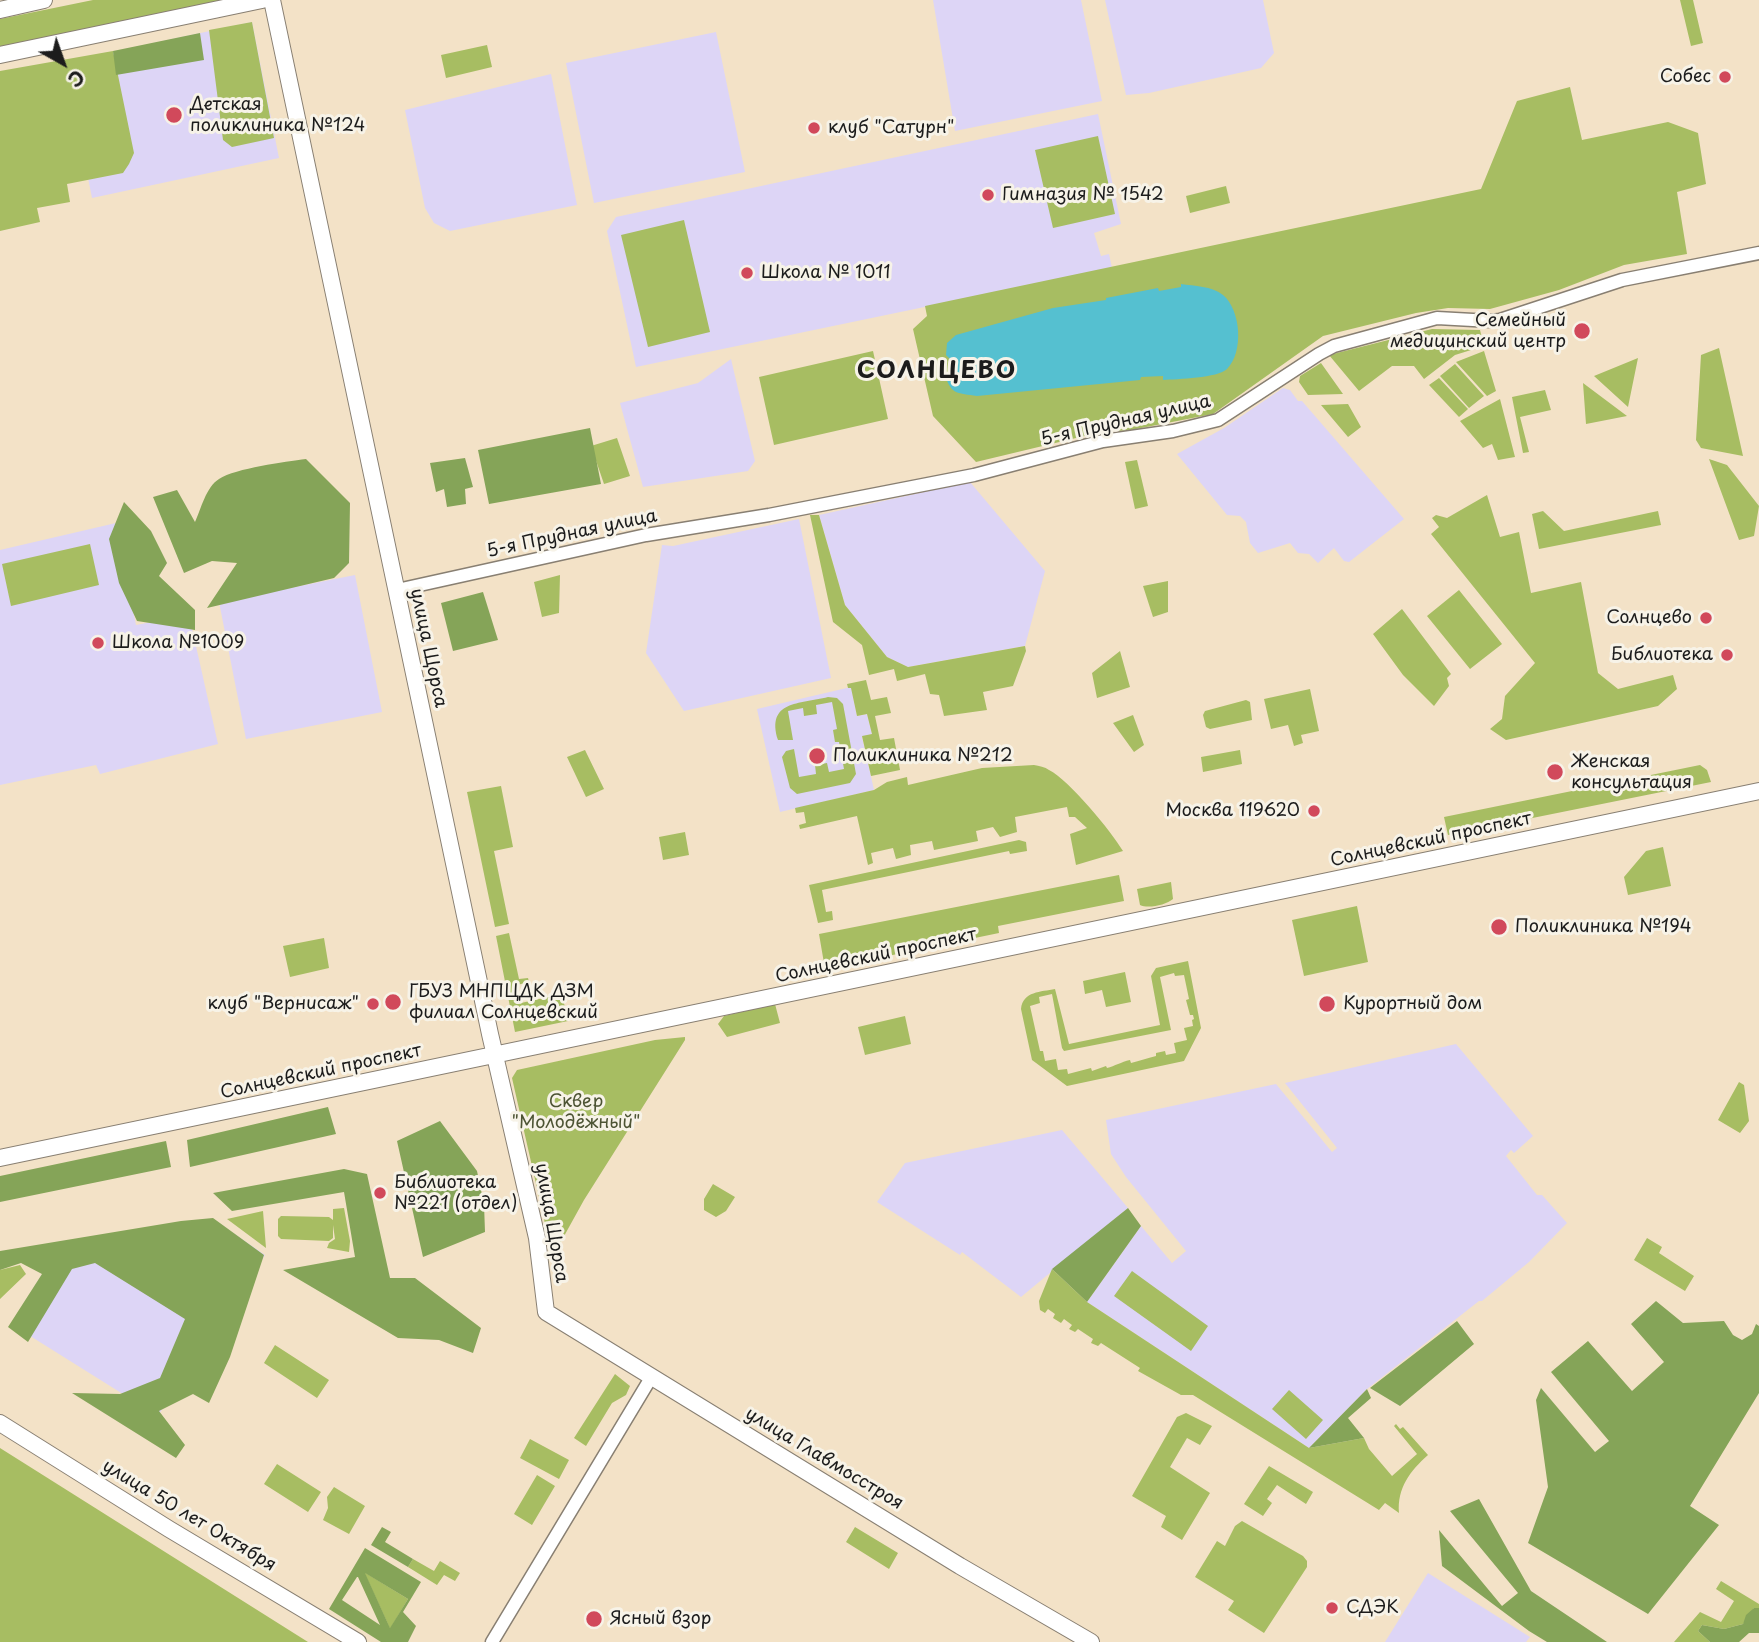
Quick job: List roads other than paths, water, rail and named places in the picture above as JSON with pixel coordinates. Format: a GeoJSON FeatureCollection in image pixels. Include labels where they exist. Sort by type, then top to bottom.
{"type":"FeatureCollection","features":[{"type":"Feature","properties":{"kind":"street"},"geometry":{"type":"LineString","coordinates":[[0,10],[44,0]]}},
{"type":"Feature","properties":{"kind":"street"},"geometry":{"type":"LineString","coordinates":[[0,55],[262,0]]}},
{"type":"Feature","properties":{"kind":"street","name":"улица Щорса"},"geometry":{"type":"LineString","coordinates":[[272,0],[537,1238],[544,1303]]}},
{"type":"Feature","properties":{"kind":"street","name":"5-я Прудная улица"},"geometry":{"type":"LineString","coordinates":[[397,590],[646,535],[974,475],[1102,441],[1173,431],[1218,420],[1319,354],[1352,341],[1437,318],[1500,320],[1622,279],[1759,253]]}},
{"type":"Feature","properties":{"kind":"street","name":"Солнцевский проспект"},"geometry":{"type":"LineString","coordinates":[[0,1158],[1759,792]]}},
{"type":"Feature","properties":{"kind":"street","name":"улица Главмосстроя"},"geometry":{"type":"LineString","coordinates":[[544,1303],[548,1314],[1091,1642]]}},
{"type":"Feature","properties":{"kind":"street"},"geometry":{"type":"LineString","coordinates":[[492,1642],[652,1376]]}},
{"type":"Feature","properties":{"kind":"street","name":"улица 50 лет Октября"},"geometry":{"type":"LineString","coordinates":[[0,1423],[358,1642]]}},
{"type":"Feature","properties":{"kind":"water"},"geometry":{"type":"Polygon","coordinates":[[[1181,284],[1219,292],[1234,310],[1238,342],[1232,362],[1222,372],[1197,378],[1163,380],[1163,376],[1141,377],[1140,380],[977,396],[956,392],[947,382],[945,375],[951,371],[951,360],[946,355],[947,343],[956,335],[1053,308],[1158,288],[1159,291],[1181,287],[1181,284]]]}},
{"type":"Feature","properties":{"kind":"place","name":"Собес"},"geometry":{"type":"Point","coordinates":[1725,77]}},
{"type":"Feature","properties":{"kind":"place","name":"Детская поликлиника №124"},"geometry":{"type":"Point","coordinates":[174,115]}},
{"type":"Feature","properties":{"kind":"place","name":"клуб \"Сатурн\""},"geometry":{"type":"Point","coordinates":[814,128]}},
{"type":"Feature","properties":{"kind":"place","name":"Гимназия № 1542"},"geometry":{"type":"Point","coordinates":[988,195]}},
{"type":"Feature","properties":{"kind":"place","name":"Школа № 1011"},"geometry":{"type":"Point","coordinates":[747,273]}},
{"type":"Feature","properties":{"kind":"place","name":"Семейный медицинский центр"},"geometry":{"type":"Point","coordinates":[1582,331]}},
{"type":"Feature","properties":{"kind":"place","name":"Солнцево"},"geometry":{"type":"Point","coordinates":[1706,618]}},
{"type":"Feature","properties":{"kind":"place","name":"Школа №1009"},"geometry":{"type":"Point","coordinates":[98,643]}},
{"type":"Feature","properties":{"kind":"place","name":"Библиотека"},"geometry":{"type":"Point","coordinates":[1727,655]}},
{"type":"Feature","properties":{"kind":"place","name":"Поликлиника №212"},"geometry":{"type":"Point","coordinates":[817,756]}},
{"type":"Feature","properties":{"kind":"place","name":"Женская консультация"},"geometry":{"type":"Point","coordinates":[1555,772]}},
{"type":"Feature","properties":{"kind":"place","name":"Москва 119620"},"geometry":{"type":"Point","coordinates":[1314,811]}},
{"type":"Feature","properties":{"kind":"place","name":"Поликлиника №194"},"geometry":{"type":"Point","coordinates":[1499,927]}},
{"type":"Feature","properties":{"kind":"place","name":"ГБУЗ МНПЦДК ДЗМ филиал Солнцевский"},"geometry":{"type":"Point","coordinates":[393,1002]}},
{"type":"Feature","properties":{"kind":"place","name":"клуб \"Вернисаж\""},"geometry":{"type":"Point","coordinates":[373,1004]}},
{"type":"Feature","properties":{"kind":"place","name":"Курортный дом"},"geometry":{"type":"Point","coordinates":[1327,1004]}},
{"type":"Feature","properties":{"kind":"place","name":"Библиотека №221 (отдел)"},"geometry":{"type":"Point","coordinates":[380,1193]}},
{"type":"Feature","properties":{"kind":"place","name":"СДЭК"},"geometry":{"type":"Point","coordinates":[1332,1608]}},
{"type":"Feature","properties":{"kind":"place","name":"Ясный взор"},"geometry":{"type":"Point","coordinates":[594,1619]}},
{"type":"Feature","properties":{"kind":"district","name":"СОЛНЦЕВО"},"geometry":{"type":"Point","coordinates":[937,371]}},
{"type":"Feature","properties":{"kind":"park label","name":"Сквер \"Молодёжный\""},"geometry":{"type":"Point","coordinates":[576,1112]}}]}
